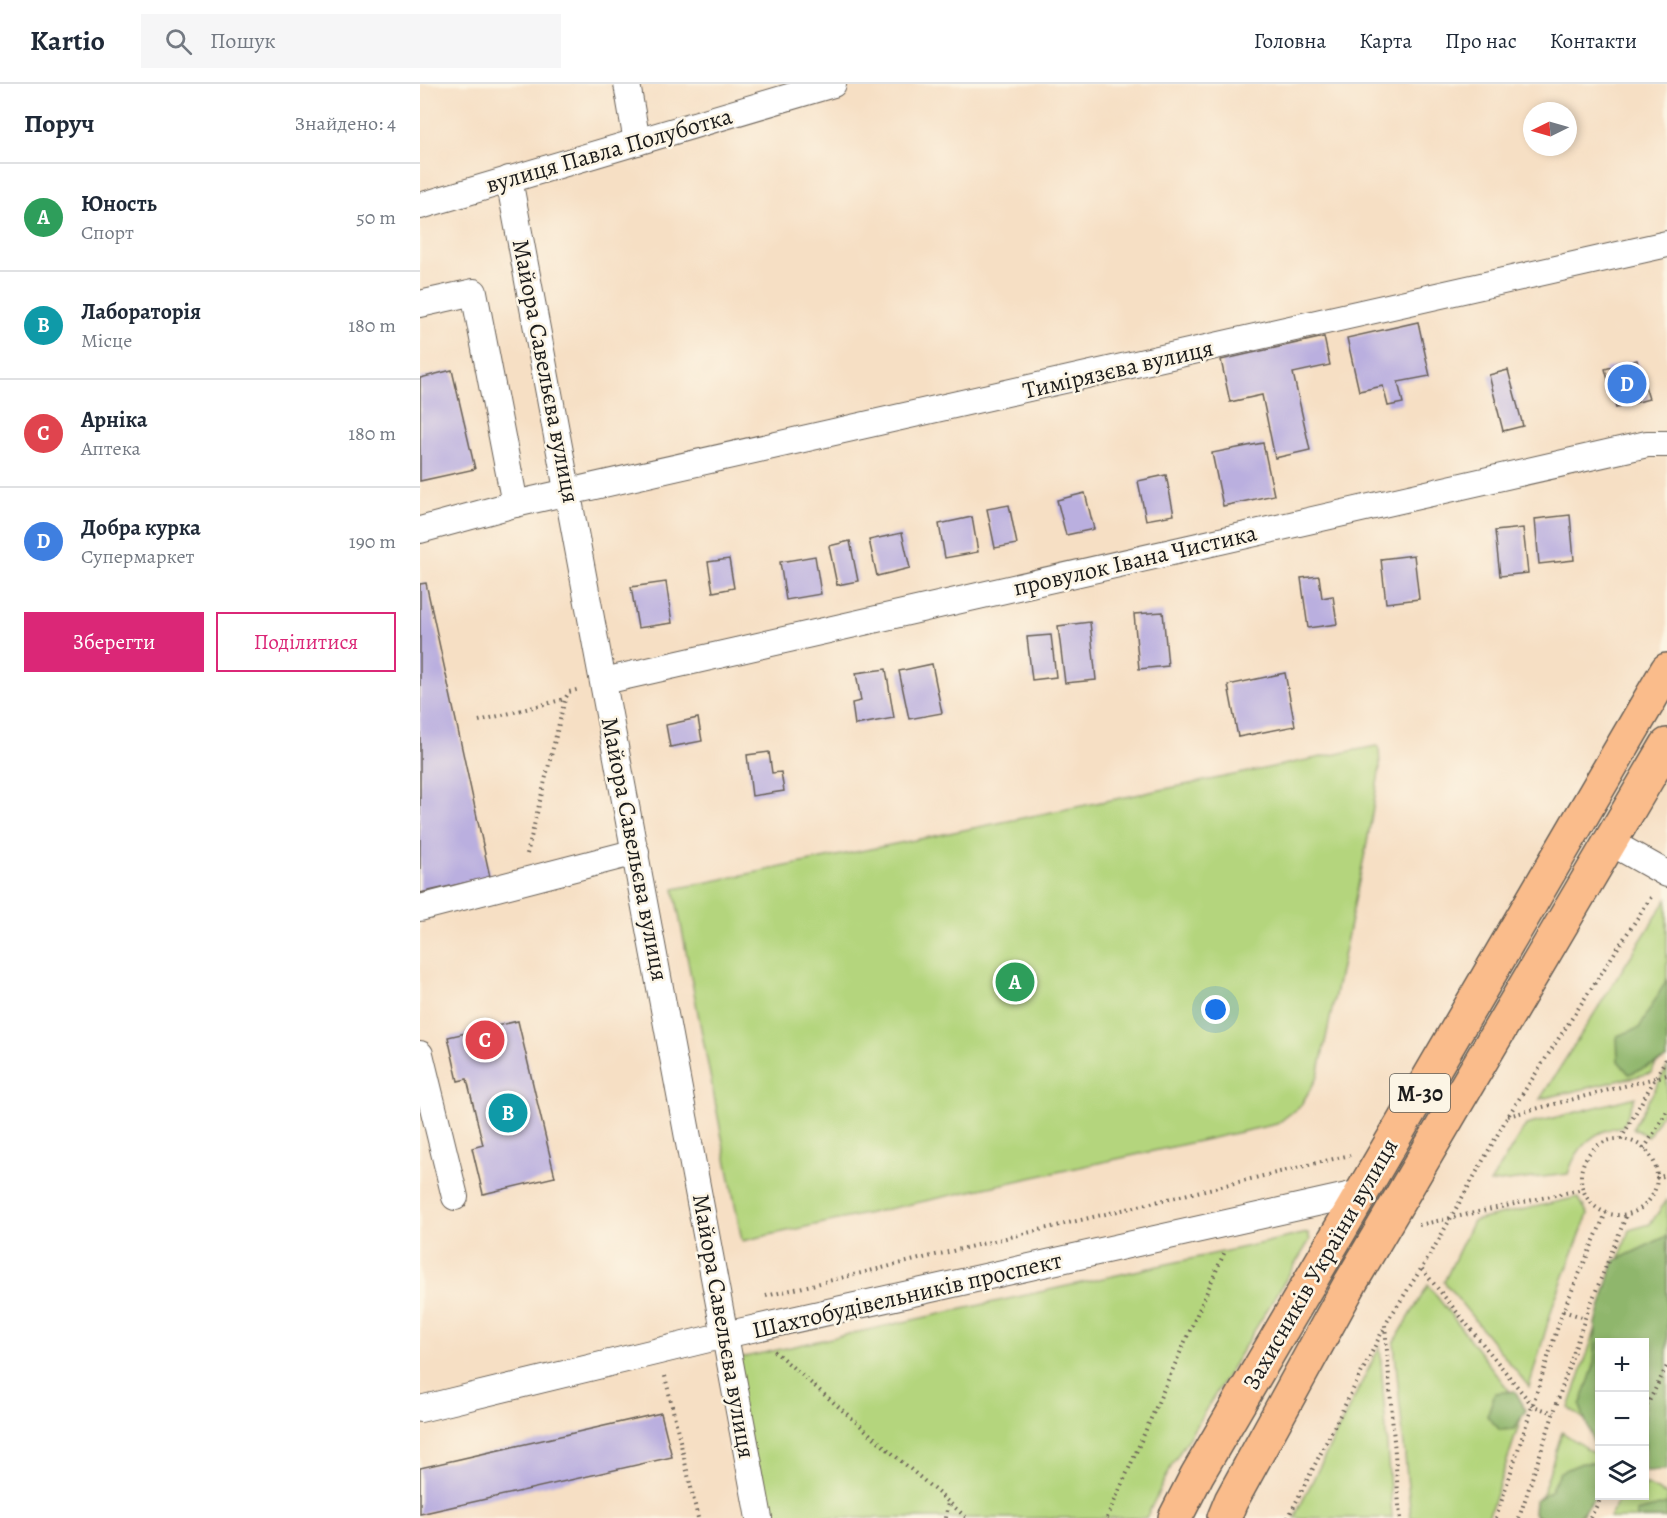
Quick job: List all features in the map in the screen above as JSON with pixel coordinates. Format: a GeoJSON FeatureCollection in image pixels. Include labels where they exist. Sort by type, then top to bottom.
{"type":"FeatureCollection","features":[{"type":"Feature","properties":{"kind":"highway","name":"Захисників України вулиця"},"geometry":{"type":"LineString","coordinates":[[1175,1518],[1197,1475],[1667,670]]}},
{"type":"Feature","properties":{"kind":"highway","name":"Захисників України вулиця"},"geometry":{"type":"LineString","coordinates":[[1224,1518],[1236,1490],[1379,1234],[1667,745]]}},
{"type":"Feature","properties":{"kind":"street"},"geometry":{"type":"LineString","coordinates":[[627,84],[637,142]]}},
{"type":"Feature","properties":{"kind":"street","name":"вулиця Павла Полуботка"},"geometry":{"type":"LineString","coordinates":[[420,206],[833,84]]}},
{"type":"Feature","properties":{"kind":"street","name":"Майора Савельєва вулиця"},"geometry":{"type":"LineString","coordinates":[[509,180],[759,1518]]}},
{"type":"Feature","properties":{"kind":"street","name":"Тимірязєва вулиця"},"geometry":{"type":"LineString","coordinates":[[420,530],[515,504],[569,494],[1667,244]]}},
{"type":"Feature","properties":{"kind":"street"},"geometry":{"type":"LineString","coordinates":[[420,304],[474,292],[515,504]]}},
{"type":"Feature","properties":{"kind":"street","name":"провулок Івана Чистика"},"geometry":{"type":"LineString","coordinates":[[604,681],[1636,446],[1667,444]]}},
{"type":"Feature","properties":{"kind":"street"},"geometry":{"type":"LineString","coordinates":[[1610,842],[1667,874]]}},
{"type":"Feature","properties":{"kind":"street"},"geometry":{"type":"LineString","coordinates":[[420,908],[520,884],[636,852]]}},
{"type":"Feature","properties":{"kind":"street"},"geometry":{"type":"LineString","coordinates":[[420,1054],[455,1197]]}},
{"type":"Feature","properties":{"kind":"street","name":"Шахтобудівельників проспект"},"geometry":{"type":"LineString","coordinates":[[420,1409],[725,1335],[1361,1193]]}},
{"type":"Feature","properties":{"kind":"path"},"geometry":{"type":"LineString","coordinates":[[520,884],[565,699],[569,692],[604,681]]}},
{"type":"Feature","properties":{"kind":"path"},"geometry":{"type":"LineString","coordinates":[[479,721],[565,699]]}},
{"type":"Feature","properties":{"kind":"path"},"geometry":{"type":"LineString","coordinates":[[1288,1518],[1385,1325],[1422,1269],[1508,1116],[1667,874]]}},
{"type":"Feature","properties":{"kind":"path"},"geometry":{"type":"LineString","coordinates":[[1621,1139],[1667,1057]]}},
{"type":"Feature","properties":{"kind":"path"},"geometry":{"type":"LineString","coordinates":[[1508,1116],[1667,1075]]}},
{"type":"Feature","properties":{"kind":"path"},"geometry":{"type":"LineString","coordinates":[[1644,1149],[1667,1111]]}},
{"type":"Feature","properties":{"kind":"path"},"geometry":{"type":"LineString","coordinates":[[1621,1139],[1644,1149],[1652,1160],[1656,1178],[1653,1193],[1647,1203],[1627,1214],[1606,1213],[1596,1208],[1583,1189],[1581,1179],[1586,1159],[1601,1144],[1621,1139]]}},
{"type":"Feature","properties":{"kind":"path"},"geometry":{"type":"LineString","coordinates":[[721,1307],[1360,1152]]}},
{"type":"Feature","properties":{"kind":"path"},"geometry":{"type":"LineString","coordinates":[[1656,1178],[1667,1175]]}},
{"type":"Feature","properties":{"kind":"path"},"geometry":{"type":"LineString","coordinates":[[1379,1234],[1583,1189]]}},
{"type":"Feature","properties":{"kind":"path"},"geometry":{"type":"LineString","coordinates":[[1496,1518],[1563,1311],[1606,1213]]}},
{"type":"Feature","properties":{"kind":"path"},"geometry":{"type":"LineString","coordinates":[[1519,1518],[1586,1318],[1627,1214]]}},
{"type":"Feature","properties":{"kind":"path"},"geometry":{"type":"LineString","coordinates":[[1107,1518],[1225,1250]]}},
{"type":"Feature","properties":{"kind":"path"},"geometry":{"type":"LineString","coordinates":[[1422,1269],[1533,1406],[1554,1413]]}},
{"type":"Feature","properties":{"kind":"path"},"geometry":{"type":"LineString","coordinates":[[1563,1311],[1586,1318]]}},
{"type":"Feature","properties":{"kind":"path"},"geometry":{"type":"LineString","coordinates":[[1385,1325],[1400,1518]]}},
{"type":"Feature","properties":{"kind":"path"},"geometry":{"type":"LineString","coordinates":[[774,1351],[967,1518]]}},
{"type":"Feature","properties":{"kind":"path"},"geometry":{"type":"LineString","coordinates":[[1649,1401],[1667,1366]]}},
{"type":"Feature","properties":{"kind":"path"},"geometry":{"type":"LineString","coordinates":[[665,1376],[698,1518]]}},
{"type":"Feature","properties":{"kind":"path"},"geometry":{"type":"LineString","coordinates":[[1590,1518],[1600,1500]]}},
{"type":"Feature","properties":{"kind":"path"},"geometry":{"type":"LineString","coordinates":[[946,1518],[948,1501]]}},
{"type":"Feature","properties":{"kind":"green space"},"geometry":{"type":"Polygon","coordinates":[[[1379,747],[1380,767],[1367,843],[1318,1076],[1301,1105],[1277,1124],[742,1241],[674,889],[1379,747]]]}},
{"type":"Feature","properties":{"kind":"green space"},"geometry":{"type":"Polygon","coordinates":[[[1667,899],[1667,1043],[1651,1073],[1540,1099],[1667,899]]]}},
{"type":"Feature","properties":{"kind":"green space"},"geometry":{"type":"Polygon","coordinates":[[[1667,979],[1667,1059],[1629,1074],[1618,1061],[1617,1036],[1639,1028],[1667,979]]]}},
{"type":"Feature","properties":{"kind":"green space"},"geometry":{"type":"Polygon","coordinates":[[[1667,1068],[1667,1105],[1648,1137],[1633,1128],[1667,1068]]]}},
{"type":"Feature","properties":{"kind":"green space"},"geometry":{"type":"Polygon","coordinates":[[[1635,1097],[1623,1126],[1603,1131],[1588,1141],[1571,1164],[1568,1174],[1490,1183],[1526,1125],[1635,1097]]]}},
{"type":"Feature","properties":{"kind":"green space"},"geometry":{"type":"Polygon","coordinates":[[[1578,1197],[1588,1214],[1554,1302],[1529,1387],[1444,1282],[1473,1221],[1578,1197]]]}},
{"type":"Feature","properties":{"kind":"green space"},"geometry":{"type":"Polygon","coordinates":[[[1667,1200],[1667,1352],[1649,1344],[1649,1338],[1595,1338],[1595,1427],[1569,1408],[1629,1230],[1650,1224],[1667,1200]]]}},
{"type":"Feature","properties":{"kind":"green space"},"geometry":{"type":"Polygon","coordinates":[[[1308,1233],[1310,1240],[1173,1463],[1146,1518],[760,1518],[731,1360],[1308,1233]]]}},
{"type":"Feature","properties":{"kind":"green space"},"geometry":{"type":"Polygon","coordinates":[[[1667,1236],[1667,1470],[1649,1471],[1649,1338],[1595,1338],[1596,1323],[1614,1261],[1667,1236]]]}},
{"type":"Feature","properties":{"kind":"green space"},"geometry":{"type":"Polygon","coordinates":[[[1428,1285],[1524,1410],[1488,1518],[1411,1518],[1394,1343],[1428,1285]]]}},
{"type":"Feature","properties":{"kind":"green space"},"geometry":{"type":"Polygon","coordinates":[[[1595,1344],[1595,1445],[1580,1406],[1594,1366],[1595,1344]]]}},
{"type":"Feature","properties":{"kind":"green space"},"geometry":{"type":"Polygon","coordinates":[[[1380,1346],[1392,1518],[1295,1518],[1297,1512],[1380,1346]]]}},
{"type":"Feature","properties":{"kind":"green space"},"geometry":{"type":"Polygon","coordinates":[[[1515,1391],[1526,1410],[1514,1429],[1500,1430],[1487,1416],[1495,1393],[1515,1391]]]}},
{"type":"Feature","properties":{"kind":"green space"},"geometry":{"type":"Polygon","coordinates":[[[1562,1432],[1595,1454],[1595,1488],[1581,1518],[1535,1518],[1562,1432]]]}},
{"type":"Feature","properties":{"kind":"green space"},"geometry":{"type":"Polygon","coordinates":[[[1582,1463],[1595,1463],[1595,1496],[1577,1518],[1539,1518],[1534,1513],[1535,1501],[1550,1491],[1560,1472],[1582,1463]]]}},
{"type":"Feature","properties":{"kind":"green space"},"geometry":{"type":"Polygon","coordinates":[[[1649,1486],[1667,1495],[1667,1518],[1609,1518],[1619,1500],[1649,1500],[1649,1486]]]}},
{"type":"Feature","properties":{"kind":"green space"},"geometry":{"type":"Polygon","coordinates":[[[1667,1504],[1667,1518],[1637,1518],[1636,1512],[1667,1504]]]}},
{"type":"Feature","properties":{"kind":"building"},"geometry":{"type":"Polygon","coordinates":[[[1418,322],[1430,376],[1398,382],[1403,403],[1388,406],[1383,386],[1359,391],[1347,338],[1418,322]]]}},
{"type":"Feature","properties":{"kind":"building"},"geometry":{"type":"Polygon","coordinates":[[[1324,337],[1330,365],[1293,373],[1310,450],[1275,458],[1262,395],[1230,402],[1221,360],[1324,337]]]}},
{"type":"Feature","properties":{"kind":"building"},"geometry":{"type":"Polygon","coordinates":[[[1637,360],[1649,399],[1616,408],[1605,369],[1637,360]]]}},
{"type":"Feature","properties":{"kind":"building"},"geometry":{"type":"Polygon","coordinates":[[[452,370],[475,469],[420,481],[420,378],[452,370]]]}},
{"type":"Feature","properties":{"kind":"building"},"geometry":{"type":"Polygon","coordinates":[[[1508,370],[1523,426],[1503,431],[1489,375],[1508,370]]]}},
{"type":"Feature","properties":{"kind":"building"},"geometry":{"type":"Polygon","coordinates":[[[1263,443],[1274,495],[1223,506],[1212,453],[1263,443]]]}},
{"type":"Feature","properties":{"kind":"building"},"geometry":{"type":"Polygon","coordinates":[[[1166,475],[1174,515],[1146,520],[1138,481],[1166,475]]]}},
{"type":"Feature","properties":{"kind":"building"},"geometry":{"type":"Polygon","coordinates":[[[1085,493],[1094,529],[1066,535],[1057,500],[1085,493]]]}},
{"type":"Feature","properties":{"kind":"building"},"geometry":{"type":"Polygon","coordinates":[[[1009,505],[1017,544],[995,548],[987,509],[1009,505]]]}},
{"type":"Feature","properties":{"kind":"building"},"geometry":{"type":"Polygon","coordinates":[[[1570,515],[1574,560],[1539,564],[1535,519],[1570,515]]]}},
{"type":"Feature","properties":{"kind":"building"},"geometry":{"type":"Polygon","coordinates":[[[972,517],[978,552],[945,558],[939,524],[972,517]]]}},
{"type":"Feature","properties":{"kind":"building"},"geometry":{"type":"Polygon","coordinates":[[[1523,528],[1528,573],[1500,576],[1495,531],[1523,528]]]}},
{"type":"Feature","properties":{"kind":"building"},"geometry":{"type":"Polygon","coordinates":[[[902,533],[910,568],[877,576],[869,540],[902,533]]]}},
{"type":"Feature","properties":{"kind":"building"},"geometry":{"type":"Polygon","coordinates":[[[850,541],[858,581],[837,585],[829,546],[850,541]]]}},
{"type":"Feature","properties":{"kind":"building"},"geometry":{"type":"Polygon","coordinates":[[[1414,555],[1419,599],[1386,603],[1381,559],[1414,555]]]}},
{"type":"Feature","properties":{"kind":"building"},"geometry":{"type":"Polygon","coordinates":[[[815,556],[821,594],[786,600],[780,562],[815,556]]]}},
{"type":"Feature","properties":{"kind":"building"},"geometry":{"type":"Polygon","coordinates":[[[729,559],[734,588],[713,592],[708,562],[729,559]]]}},
{"type":"Feature","properties":{"kind":"building"},"geometry":{"type":"Polygon","coordinates":[[[1319,576],[1322,598],[1333,596],[1337,624],[1308,628],[1301,578],[1319,576]]]}},
{"type":"Feature","properties":{"kind":"building"},"geometry":{"type":"Polygon","coordinates":[[[666,582],[672,623],[638,628],[631,587],[666,582]]]}},
{"type":"Feature","properties":{"kind":"building"},"geometry":{"type":"Polygon","coordinates":[[[426,583],[490,877],[420,893],[420,584],[426,583]]]}},
{"type":"Feature","properties":{"kind":"building"},"geometry":{"type":"Polygon","coordinates":[[[1163,612],[1168,666],[1139,669],[1134,614],[1163,612]]]}},
{"type":"Feature","properties":{"kind":"building"},"geometry":{"type":"Polygon","coordinates":[[[1090,622],[1096,680],[1065,683],[1058,626],[1090,622]]]}},
{"type":"Feature","properties":{"kind":"building"},"geometry":{"type":"Polygon","coordinates":[[[1051,635],[1056,677],[1032,680],[1027,637],[1051,635]]]}},
{"type":"Feature","properties":{"kind":"building"},"geometry":{"type":"Polygon","coordinates":[[[932,664],[942,713],[909,719],[899,671],[932,664]]]}},
{"type":"Feature","properties":{"kind":"building"},"geometry":{"type":"Polygon","coordinates":[[[886,669],[894,718],[855,725],[852,703],[861,701],[856,673],[886,669]]]}},
{"type":"Feature","properties":{"kind":"building"},"geometry":{"type":"Polygon","coordinates":[[[1285,673],[1295,726],[1238,737],[1228,685],[1285,673]]]}},
{"type":"Feature","properties":{"kind":"building"},"geometry":{"type":"Polygon","coordinates":[[[698,718],[702,741],[670,747],[666,725],[698,718]]]}},
{"type":"Feature","properties":{"kind":"building"},"geometry":{"type":"Polygon","coordinates":[[[769,752],[772,773],[781,772],[784,791],[752,796],[747,755],[769,752]]]}},
{"type":"Feature","properties":{"kind":"building"},"geometry":{"type":"Polygon","coordinates":[[[518,1021],[555,1177],[483,1194],[472,1148],[483,1145],[467,1079],[458,1081],[448,1037],[518,1021]]]}},
{"type":"Feature","properties":{"kind":"building"},"geometry":{"type":"Polygon","coordinates":[[[661,1413],[672,1457],[420,1514],[420,1468],[661,1413]]]}},
{"type":"Feature","properties":{"kind":"place","name":"Добра курка"},"geometry":{"type":"Point","coordinates":[1627,384]}},
{"type":"Feature","properties":{"kind":"place","name":"Юность"},"geometry":{"type":"Point","coordinates":[1015,982]}},
{"type":"Feature","properties":{"kind":"place","name":"Арніка"},"geometry":{"type":"Point","coordinates":[485,1040]}},
{"type":"Feature","properties":{"kind":"place","name":"Лабораторія"},"geometry":{"type":"Point","coordinates":[508,1113]}}]}
